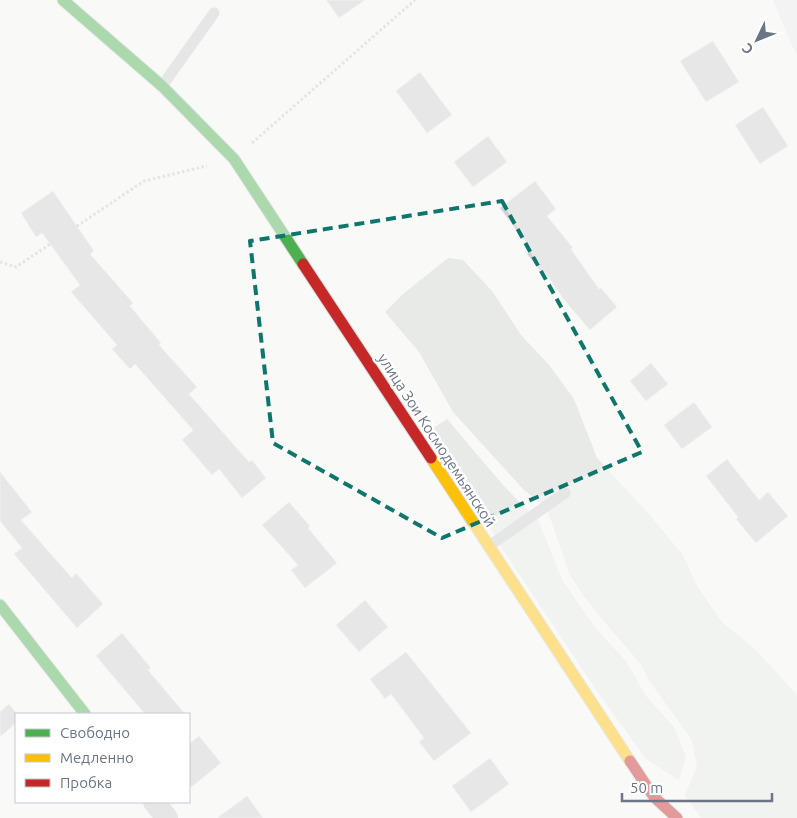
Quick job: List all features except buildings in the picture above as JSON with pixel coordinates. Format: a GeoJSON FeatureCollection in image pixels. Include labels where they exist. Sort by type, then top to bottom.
{"type":"FeatureCollection","features":[{"type":"Feature","properties":{"kind":"street","name":"улица Зои Космодемьянской"},"geometry":{"type":"LineString","coordinates":[[63,0],[162,86],[234,159],[654,797],[677,818]]}},
{"type":"Feature","properties":{"kind":"street"},"geometry":{"type":"LineString","coordinates":[[0,605],[85,713]]}},
{"type":"Feature","properties":{"kind":"street"},"geometry":{"type":"LineString","coordinates":[[155,803],[167,818]]}},
{"type":"Feature","properties":{"kind":"lane"},"geometry":{"type":"LineString","coordinates":[[162,86],[214,13]]}},
{"type":"Feature","properties":{"kind":"lane"},"geometry":{"type":"LineString","coordinates":[[489,546],[565,493]]}},
{"type":"Feature","properties":{"kind":"highlighted area"},"geometry":{"type":"Polygon","coordinates":[[[502,201],[642,452],[442,538],[273,443],[250,241],[502,201]]]}},
{"type":"Feature","properties":{"kind":"shaded area"},"geometry":{"type":"Polygon","coordinates":[[[773,0],[797,0],[797,57],[773,0]]]}},
{"type":"Feature","properties":{"kind":"shaded area"},"geometry":{"type":"Polygon","coordinates":[[[448,258],[463,260],[492,291],[521,335],[549,365],[574,399],[597,458],[647,512],[683,555],[697,586],[722,622],[756,650],[797,695],[797,818],[701,818],[685,795],[697,766],[692,740],[650,682],[640,663],[601,618],[570,575],[547,509],[523,489],[453,412],[419,352],[385,312],[403,294],[448,258]]]}},
{"type":"Feature","properties":{"kind":"shaded area"},"geometry":{"type":"Polygon","coordinates":[[[447,419],[503,485],[539,522],[562,580],[597,630],[626,661],[646,696],[674,727],[686,757],[679,780],[646,759],[599,694],[505,553],[432,429],[447,419]]]}},
{"type":"Feature","properties":{"kind":"traffic: fast"},"geometry":{"type":"LineString","coordinates":[[63,0],[162,86],[234,159],[303,264]]}},
{"type":"Feature","properties":{"kind":"traffic: fast"},"geometry":{"type":"LineString","coordinates":[[0,605],[84,713]]}},
{"type":"Feature","properties":{"kind":"traffic: slow"},"geometry":{"type":"LineString","coordinates":[[431,458],[630,761]]}},
{"type":"Feature","properties":{"kind":"traffic: jam"},"geometry":{"type":"LineString","coordinates":[[303,264],[431,458]]}},
{"type":"Feature","properties":{"kind":"traffic: jam"},"geometry":{"type":"LineString","coordinates":[[630,761],[654,797],[677,818]]}}]}
